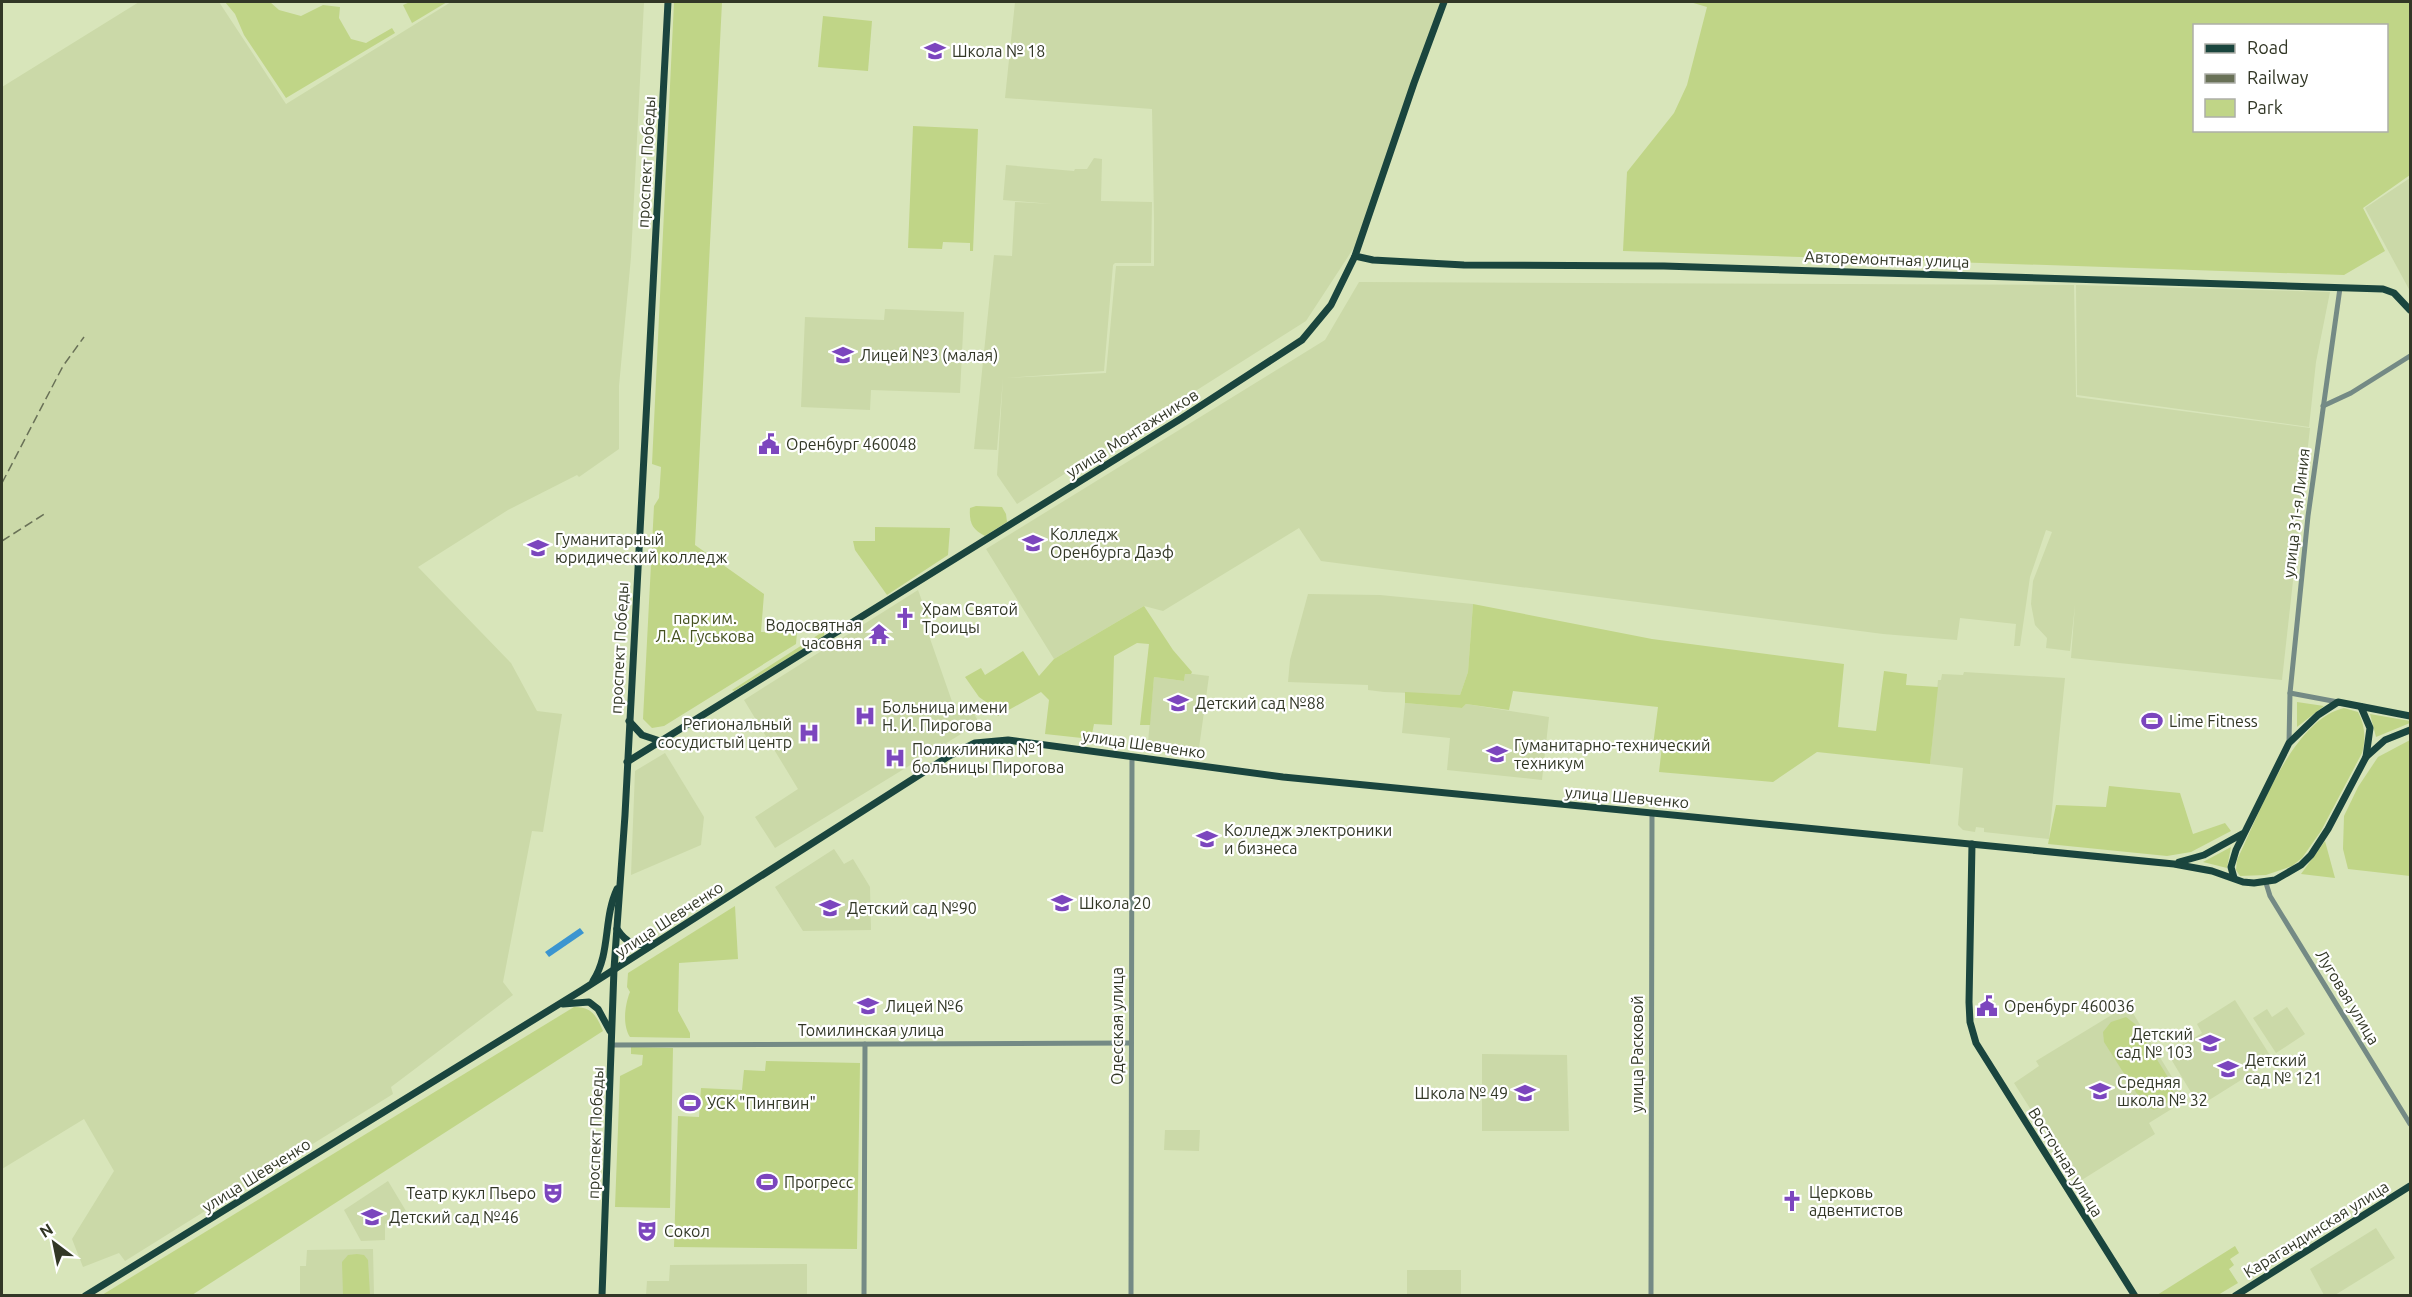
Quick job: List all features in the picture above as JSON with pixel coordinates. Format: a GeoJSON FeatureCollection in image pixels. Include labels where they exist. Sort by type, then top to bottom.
{"type":"FeatureCollection","features":[{"type":"Feature","properties":{"kind":"main road","name":"проспект Победы"},"geometry":{"type":"LineString","coordinates":[[602,1296],[614,969],[668,2]]}},
{"type":"Feature","properties":{"kind":"main road","name":"улица Монтажников"},"geometry":{"type":"LineString","coordinates":[[627,762],[1302,340],[1316,326],[1339,291],[1355,256],[1414,82],[1444,2]]}},
{"type":"Feature","properties":{"kind":"main road","name":"Авторемонтная улица"},"geometry":{"type":"LineString","coordinates":[[1355,256],[1373,260],[1464,265],[1664,266],[2383,289],[2394,293],[2410,310]]}},
{"type":"Feature","properties":{"kind":"main road"},"geometry":{"type":"LineString","coordinates":[[2234,878],[2231,863],[2289,743],[2318,715],[2338,702],[2410,716]]}},
{"type":"Feature","properties":{"kind":"main road"},"geometry":{"type":"LineString","coordinates":[[2266,883],[2291,872],[2311,855],[2328,829],[2366,757],[2370,728],[2361,707]]}},
{"type":"Feature","properties":{"kind":"main road"},"geometry":{"type":"LineString","coordinates":[[629,721],[642,735],[660,741]]}},
{"type":"Feature","properties":{"kind":"main road"},"geometry":{"type":"LineString","coordinates":[[2366,757],[2385,740],[2410,729]]}},
{"type":"Feature","properties":{"kind":"main road","name":"улица Шевченко"},"geometry":{"type":"LineString","coordinates":[[85,1296],[591,984],[967,746],[986,740],[1008,740],[1283,777],[2174,864],[2202,868],[2243,882],[2266,883]]}},
{"type":"Feature","properties":{"kind":"main road","name":"улица Шевченко"},"geometry":{"type":"LineString","coordinates":[[2174,864],[2204,855],[2244,833]]}},
{"type":"Feature","properties":{"kind":"main road","name":"Восточная улица"},"geometry":{"type":"LineString","coordinates":[[1972,844],[1969,1002],[1970,1022],[1976,1042],[2135,1296]]}},
{"type":"Feature","properties":{"kind":"main road"},"geometry":{"type":"LineString","coordinates":[[591,984],[602,965],[611,903],[620,884]]}},
{"type":"Feature","properties":{"kind":"main road"},"geometry":{"type":"LineString","coordinates":[[617,928],[633,945],[655,944]]}},
{"type":"Feature","properties":{"kind":"main road"},"geometry":{"type":"LineString","coordinates":[[557,1005],[589,1002],[598,1009],[612,1034]]}},
{"type":"Feature","properties":{"kind":"main road","name":"Карагандинская улица"},"geometry":{"type":"LineString","coordinates":[[2235,1296],[2410,1186]]}},
{"type":"Feature","properties":{"kind":"street","name":"улица 31-я Линия"},"geometry":{"type":"LineString","coordinates":[[2289,743],[2290,693],[2323,406],[2340,288]]}},
{"type":"Feature","properties":{"kind":"street"},"geometry":{"type":"LineString","coordinates":[[2323,406],[2351,393],[2410,356]]}},
{"type":"Feature","properties":{"kind":"street"},"geometry":{"type":"LineString","coordinates":[[2290,693],[2338,702]]}},
{"type":"Feature","properties":{"kind":"street","name":"Одесская улица"},"geometry":{"type":"LineString","coordinates":[[1131,1296],[1132,757]]}},
{"type":"Feature","properties":{"kind":"street","name":"улица Расковой"},"geometry":{"type":"LineString","coordinates":[[1651,1296],[1652,813]]}},
{"type":"Feature","properties":{"kind":"street","name":"Луговая улица"},"geometry":{"type":"LineString","coordinates":[[2266,883],[2270,896],[2410,1124]]}},
{"type":"Feature","properties":{"kind":"street","name":"Томилинская улица"},"geometry":{"type":"LineString","coordinates":[[612,1045],[1131,1043]]}},
{"type":"Feature","properties":{"kind":"street"},"geometry":{"type":"LineString","coordinates":[[864,1296],[865,1044]]}},
{"type":"Feature","properties":{"kind":"shaded area"},"geometry":{"type":"Polygon","coordinates":[[[139,2],[219,2],[286,104],[451,2],[644,2],[631,257],[619,386],[619,449],[579,477],[577,475],[508,510],[418,567],[511,663],[537,711],[562,714],[543,832],[532,831],[503,982],[513,995],[391,1087],[393,1094],[125,1261],[119,1253],[83,1267],[72,1239],[114,1171],[84,1119],[2,1169],[2,87],[139,2]]]}},
{"type":"Feature","properties":{"kind":"shaded area"},"geometry":{"type":"Polygon","coordinates":[[[1015,2],[1441,2],[1355,246],[1306,321],[1017,504],[997,475],[1003,378],[997,450],[974,449],[994,255],[1012,256],[1015,202],[1052,204],[1003,200],[1006,165],[1074,171],[1075,169],[1087,169],[1094,158],[1102,159],[1101,201],[1152,202],[1151,263],[1115,263],[1113,265],[1104,371],[1005,378],[1106,373],[1116,266],[1154,266],[1154,218],[1152,109],[1005,98],[1015,2]]]}},
{"type":"Feature","properties":{"kind":"shaded area"},"geometry":{"type":"Polygon","coordinates":[[[2410,178],[2410,291],[2365,208],[2410,178]]]}},
{"type":"Feature","properties":{"kind":"shaded area"},"geometry":{"type":"Polygon","coordinates":[[[1359,282],[2074,285],[2076,397],[2310,428],[2282,680],[2071,658],[2075,605],[2070,651],[2046,648],[2047,638],[2035,625],[2031,604],[2033,581],[2052,532],[2046,530],[2030,577],[2020,646],[2014,646],[2016,624],[1960,618],[1957,640],[1883,634],[1321,561],[1299,528],[1163,611],[1144,606],[1054,659],[986,549],[1325,340],[1359,282]]]}},
{"type":"Feature","properties":{"kind":"shaded area"},"geometry":{"type":"Polygon","coordinates":[[[2076,285],[2330,292],[2316,362],[2309,427],[2077,395],[2076,285]]]}},
{"type":"Feature","properties":{"kind":"shaded area"},"geometry":{"type":"Polygon","coordinates":[[[885,309],[964,312],[960,393],[871,390],[870,410],[801,407],[805,317],[884,320],[885,309]]]}},
{"type":"Feature","properties":{"kind":"shaded area","name":"Больница имени Н. И. Пирогова"},"geometry":{"type":"Polygon","coordinates":[[[918,590],[929,620],[925,623],[927,630],[955,710],[968,702],[979,723],[775,848],[755,817],[798,789],[744,700],[918,590]]]}},
{"type":"Feature","properties":{"kind":"shaded area"},"geometry":{"type":"Polygon","coordinates":[[[1308,594],[1380,595],[1473,604],[1468,672],[1460,695],[1384,692],[1368,690],[1368,685],[1288,682],[1290,660],[1308,594]]]}},
{"type":"Feature","properties":{"kind":"shaded area"},"geometry":{"type":"Polygon","coordinates":[[[1964,672],[2065,678],[2049,839],[1984,832],[1984,828],[1976,827],[1975,832],[1963,830],[1958,825],[1963,768],[1930,764],[1938,680],[1941,680],[1942,674],[1963,675],[1964,672]]]}},
{"type":"Feature","properties":{"kind":"shaded area","name":"Детский сад №88"},"geometry":{"type":"Polygon","coordinates":[[[1185,673],[1209,676],[1199,748],[1148,742],[1154,677],[1184,681],[1185,673]]]}},
{"type":"Feature","properties":{"kind":"shaded area","name":"Гуманитарно-технический техникум"},"geometry":{"type":"Polygon","coordinates":[[[1405,703],[1462,708],[1466,704],[1549,717],[1542,780],[1447,770],[1450,738],[1402,733],[1405,703]]]}},
{"type":"Feature","properties":{"kind":"shaded area"},"geometry":{"type":"Polygon","coordinates":[[[665,753],[704,817],[701,845],[631,875],[635,771],[665,753]]]}},
{"type":"Feature","properties":{"kind":"shaded area","name":"Детский сад №90"},"geometry":{"type":"Polygon","coordinates":[[[834,849],[844,864],[853,859],[870,887],[871,930],[803,931],[775,887],[834,849]]]}},
{"type":"Feature","properties":{"kind":"shaded area"},"geometry":{"type":"Polygon","coordinates":[[[2235,1000],[2273,1060],[2206,1102],[2195,1099],[2168,1054],[2202,1033],[2197,1024],[2235,1000]]]}},
{"type":"Feature","properties":{"kind":"shaded area","name":"Средняя школа № 32"},"geometry":{"type":"Polygon","coordinates":[[[2128,1005],[2186,1100],[2149,1123],[2155,1134],[2077,1183],[2014,1083],[2039,1066],[2036,1061],[2128,1005]]]}},
{"type":"Feature","properties":{"kind":"shaded area"},"geometry":{"type":"Polygon","coordinates":[[[2287,1007],[2305,1034],[2276,1053],[2253,1018],[2267,1009],[2272,1017],[2287,1007]]]}},
{"type":"Feature","properties":{"kind":"shaded area","name":"Школа № 49"},"geometry":{"type":"Polygon","coordinates":[[[1482,1054],[1567,1055],[1569,1131],[1482,1131],[1482,1054]]]}},
{"type":"Feature","properties":{"kind":"shaded area"},"geometry":{"type":"Polygon","coordinates":[[[1165,1130],[1200,1130],[1199,1151],[1164,1150],[1165,1130]]]}},
{"type":"Feature","properties":{"kind":"shaded area","name":"Детский сад №46"},"geometry":{"type":"Polygon","coordinates":[[[388,1181],[406,1211],[385,1224],[385,1240],[361,1241],[344,1210],[388,1181]]]}},
{"type":"Feature","properties":{"kind":"shaded area"},"geometry":{"type":"Polygon","coordinates":[[[2376,1228],[2395,1258],[2335,1295],[2324,1295],[2310,1269],[2376,1228]]]}},
{"type":"Feature","properties":{"kind":"shaded area"},"geometry":{"type":"Polygon","coordinates":[[[373,1249],[374,1294],[380,1295],[300,1295],[300,1266],[306,1266],[307,1250],[373,1249]]]}},
{"type":"Feature","properties":{"kind":"shaded area","name":"Сокол"},"geometry":{"type":"Polygon","coordinates":[[[807,1264],[807,1295],[646,1295],[647,1281],[669,1281],[670,1265],[807,1264]]]}},
{"type":"Feature","properties":{"kind":"shaded area"},"geometry":{"type":"Polygon","coordinates":[[[1407,1270],[1461,1270],[1461,1295],[1407,1295],[1407,1270]]]}},
{"type":"Feature","properties":{"kind":"green space"},"geometry":{"type":"Polygon","coordinates":[[[225,2],[270,2],[279,10],[301,16],[323,5],[340,7],[339,18],[351,39],[366,43],[392,28],[395,33],[286,98],[244,35],[235,14],[225,2]]]}},
{"type":"Feature","properties":{"kind":"green space"},"geometry":{"type":"Polygon","coordinates":[[[410,2],[447,2],[412,23],[403,5],[410,2]]]}},
{"type":"Feature","properties":{"kind":"green space","name":"парк им. Л.А. Гуськова"},"geometry":{"type":"Polygon","coordinates":[[[674,2],[722,2],[695,545],[764,594],[761,632],[797,632],[796,644],[664,726],[652,728],[643,719],[654,506],[659,498],[661,467],[652,464],[674,2]]]}},
{"type":"Feature","properties":{"kind":"green space"},"geometry":{"type":"Polygon","coordinates":[[[1690,2],[2410,2],[2410,175],[2363,208],[2385,251],[2344,275],[1623,251],[1627,172],[1674,113],[1687,85],[1707,7],[1690,2]]]}},
{"type":"Feature","properties":{"kind":"green space"},"geometry":{"type":"Polygon","coordinates":[[[823,16],[872,21],[868,71],[818,67],[823,16]]]}},
{"type":"Feature","properties":{"kind":"green space"},"geometry":{"type":"Polygon","coordinates":[[[913,126],[978,129],[973,251],[970,251],[970,243],[943,242],[942,249],[908,248],[913,126]]]}},
{"type":"Feature","properties":{"kind":"green space"},"geometry":{"type":"Polygon","coordinates":[[[976,506],[1002,507],[1007,522],[985,536],[974,528],[971,521],[970,508],[976,506]]]}},
{"type":"Feature","properties":{"kind":"green space"},"geometry":{"type":"Polygon","coordinates":[[[875,527],[950,528],[948,555],[887,595],[855,550],[853,541],[875,541],[875,527]]]}},
{"type":"Feature","properties":{"kind":"green space"},"geometry":{"type":"Polygon","coordinates":[[[1473,604],[1652,639],[1844,664],[1838,727],[1876,731],[1884,671],[1907,674],[1906,685],[1938,687],[1930,764],[1817,752],[1773,782],[1659,772],[1662,746],[1653,745],[1658,707],[1513,691],[1509,710],[1466,704],[1462,708],[1405,703],[1405,692],[1460,695],[1468,672],[1473,604]]]}},
{"type":"Feature","properties":{"kind":"green space"},"geometry":{"type":"Polygon","coordinates":[[[1144,606],[1173,650],[1192,672],[1185,674],[1184,681],[1154,677],[1150,725],[1140,725],[1149,644],[1137,643],[1114,656],[1112,725],[1094,724],[1091,739],[1045,734],[1049,700],[1041,692],[998,716],[993,707],[979,697],[965,677],[981,668],[985,675],[1023,651],[1039,676],[1054,659],[1144,606]]]}},
{"type":"Feature","properties":{"kind":"green space"},"geometry":{"type":"Polygon","coordinates":[[[824,631],[824,636],[734,691],[732,690],[824,631]]]}},
{"type":"Feature","properties":{"kind":"green space"},"geometry":{"type":"Polygon","coordinates":[[[2297,702],[2324,706],[2297,727],[2297,702]]]}},
{"type":"Feature","properties":{"kind":"green space"},"geometry":{"type":"Polygon","coordinates":[[[2344,708],[2358,712],[2363,727],[2363,748],[2321,831],[2302,858],[2292,866],[2266,875],[2240,876],[2236,870],[2237,860],[2279,772],[2308,730],[2325,716],[2344,708]]]}},
{"type":"Feature","properties":{"kind":"green space"},"geometry":{"type":"Polygon","coordinates":[[[2370,714],[2410,721],[2410,723],[2376,737],[2370,714]]]}},
{"type":"Feature","properties":{"kind":"green space"},"geometry":{"type":"Polygon","coordinates":[[[2410,740],[2410,876],[2348,869],[2343,849],[2344,816],[2358,787],[2378,757],[2410,740]]]}},
{"type":"Feature","properties":{"kind":"green space"},"geometry":{"type":"Polygon","coordinates":[[[2109,786],[2180,793],[2193,834],[2225,823],[2231,831],[2191,852],[2167,856],[2048,844],[2056,805],[2106,807],[2109,786]]]}},
{"type":"Feature","properties":{"kind":"green space"},"geometry":{"type":"Polygon","coordinates":[[[2325,841],[2335,878],[2301,874],[2325,841]]]}},
{"type":"Feature","properties":{"kind":"green space"},"geometry":{"type":"Polygon","coordinates":[[[2231,847],[2227,868],[2203,862],[2231,847]]]}},
{"type":"Feature","properties":{"kind":"green space"},"geometry":{"type":"Polygon","coordinates":[[[735,906],[738,959],[679,963],[678,1011],[690,1033],[690,1038],[630,1037],[625,1021],[630,992],[627,987],[628,973],[735,906]]]}},
{"type":"Feature","properties":{"kind":"green space"},"geometry":{"type":"Polygon","coordinates":[[[574,1007],[585,1008],[593,1013],[603,1031],[192,1295],[102,1295],[574,1007]]]}},
{"type":"Feature","properties":{"kind":"green space"},"geometry":{"type":"Polygon","coordinates":[[[2126,1017],[2135,1024],[2174,1087],[2168,1102],[2154,1110],[2144,1105],[2104,1042],[2103,1032],[2111,1022],[2126,1017]]]}},
{"type":"Feature","properties":{"kind":"green space"},"geometry":{"type":"Polygon","coordinates":[[[631,1047],[673,1048],[670,1208],[615,1207],[620,1076],[642,1065],[643,1055],[631,1054],[631,1047]]]}},
{"type":"Feature","properties":{"kind":"green space","name":"Прогресс"},"geometry":{"type":"Polygon","coordinates":[[[766,1061],[860,1063],[857,1249],[674,1247],[678,1116],[699,1117],[701,1088],[742,1090],[744,1070],[765,1071],[766,1061]]]}},
{"type":"Feature","properties":{"kind":"green space"},"geometry":{"type":"Polygon","coordinates":[[[2235,1246],[2239,1253],[2230,1259],[2234,1265],[2229,1269],[2238,1283],[2218,1295],[2157,1295],[2235,1246]]]}},
{"type":"Feature","properties":{"kind":"green space"},"geometry":{"type":"Polygon","coordinates":[[[348,1255],[364,1255],[368,1260],[370,1295],[343,1295],[342,1262],[348,1255]]]}},
{"type":"Feature","properties":{"kind":"water"},"geometry":{"type":"Polygon","coordinates":[[[580,928],[584,933],[549,957],[545,952],[580,928]]]}},
{"type":"Feature","properties":{"kind":"railway"},"geometry":{"type":"LineString","coordinates":[[2,483],[63,366],[84,337]]}},
{"type":"Feature","properties":{"kind":"railway"},"geometry":{"type":"LineString","coordinates":[[2,541],[46,513]]}},
{"type":"Feature","properties":{"kind":"place","name":"Школа № 18"},"geometry":{"type":"Point","coordinates":[935,51]}},
{"type":"Feature","properties":{"kind":"place","name":"Лицей №3 (малая)"},"geometry":{"type":"Point","coordinates":[843,355]}},
{"type":"Feature","properties":{"kind":"place","name":"Оренбург 460048"},"geometry":{"type":"Point","coordinates":[769,444]}},
{"type":"Feature","properties":{"kind":"place","name":"Колледж Оренбурга Даэф"},"geometry":{"type":"Point","coordinates":[1033,543]}},
{"type":"Feature","properties":{"kind":"place","name":"Гуманитарный юридический колледж"},"geometry":{"type":"Point","coordinates":[538,548]}},
{"type":"Feature","properties":{"kind":"place","name":"Храм Святой Троицы"},"geometry":{"type":"Point","coordinates":[905,618]}},
{"type":"Feature","properties":{"kind":"place","name":"Водосвятная часовня"},"geometry":{"type":"Point","coordinates":[879,634]}},
{"type":"Feature","properties":{"kind":"place","name":"Детский сад №88"},"geometry":{"type":"Point","coordinates":[1178,703]}},
{"type":"Feature","properties":{"kind":"place","name":"Больница имени Н. И. Пирогова"},"geometry":{"type":"Point","coordinates":[865,716]}},
{"type":"Feature","properties":{"kind":"place","name":"Lime Fitness"},"geometry":{"type":"Point","coordinates":[2152,721]}},
{"type":"Feature","properties":{"kind":"place","name":"Региональный сосудистый центр"},"geometry":{"type":"Point","coordinates":[809,733]}},
{"type":"Feature","properties":{"kind":"place","name":"Гуманитарно-технический техникум"},"geometry":{"type":"Point","coordinates":[1497,754]}},
{"type":"Feature","properties":{"kind":"place","name":"Поликлиника №1 больницы Пирогова"},"geometry":{"type":"Point","coordinates":[895,758]}},
{"type":"Feature","properties":{"kind":"place","name":"Колледж электроники и бизнеса"},"geometry":{"type":"Point","coordinates":[1207,839]}},
{"type":"Feature","properties":{"kind":"place","name":"Школа 20"},"geometry":{"type":"Point","coordinates":[1062,903]}},
{"type":"Feature","properties":{"kind":"place","name":"Детский сад №90"},"geometry":{"type":"Point","coordinates":[830,908]}},
{"type":"Feature","properties":{"kind":"place","name":"Лицей №6"},"geometry":{"type":"Point","coordinates":[868,1006]}},
{"type":"Feature","properties":{"kind":"place","name":"Оренбург 460036"},"geometry":{"type":"Point","coordinates":[1987,1006]}},
{"type":"Feature","properties":{"kind":"place","name":"Детский сад № 103"},"geometry":{"type":"Point","coordinates":[2210,1043]}},
{"type":"Feature","properties":{"kind":"place","name":"Детский сад № 121"},"geometry":{"type":"Point","coordinates":[2228,1069]}},
{"type":"Feature","properties":{"kind":"place","name":"Средняя школа № 32"},"geometry":{"type":"Point","coordinates":[2100,1091]}},
{"type":"Feature","properties":{"kind":"place","name":"Школа № 49"},"geometry":{"type":"Point","coordinates":[1525,1093]}},
{"type":"Feature","properties":{"kind":"place","name":"УСК \"Пингвин\""},"geometry":{"type":"Point","coordinates":[690,1103]}},
{"type":"Feature","properties":{"kind":"place","name":"Прогресс"},"geometry":{"type":"Point","coordinates":[767,1182]}},
{"type":"Feature","properties":{"kind":"place","name":"Театр кукл Пьеро"},"geometry":{"type":"Point","coordinates":[553,1193]}},
{"type":"Feature","properties":{"kind":"place","name":"Церковь адвентистов"},"geometry":{"type":"Point","coordinates":[1792,1201]}},
{"type":"Feature","properties":{"kind":"place","name":"Детский сад №46"},"geometry":{"type":"Point","coordinates":[372,1217]}},
{"type":"Feature","properties":{"kind":"place","name":"Сокол"},"geometry":{"type":"Point","coordinates":[647,1231]}}]}
